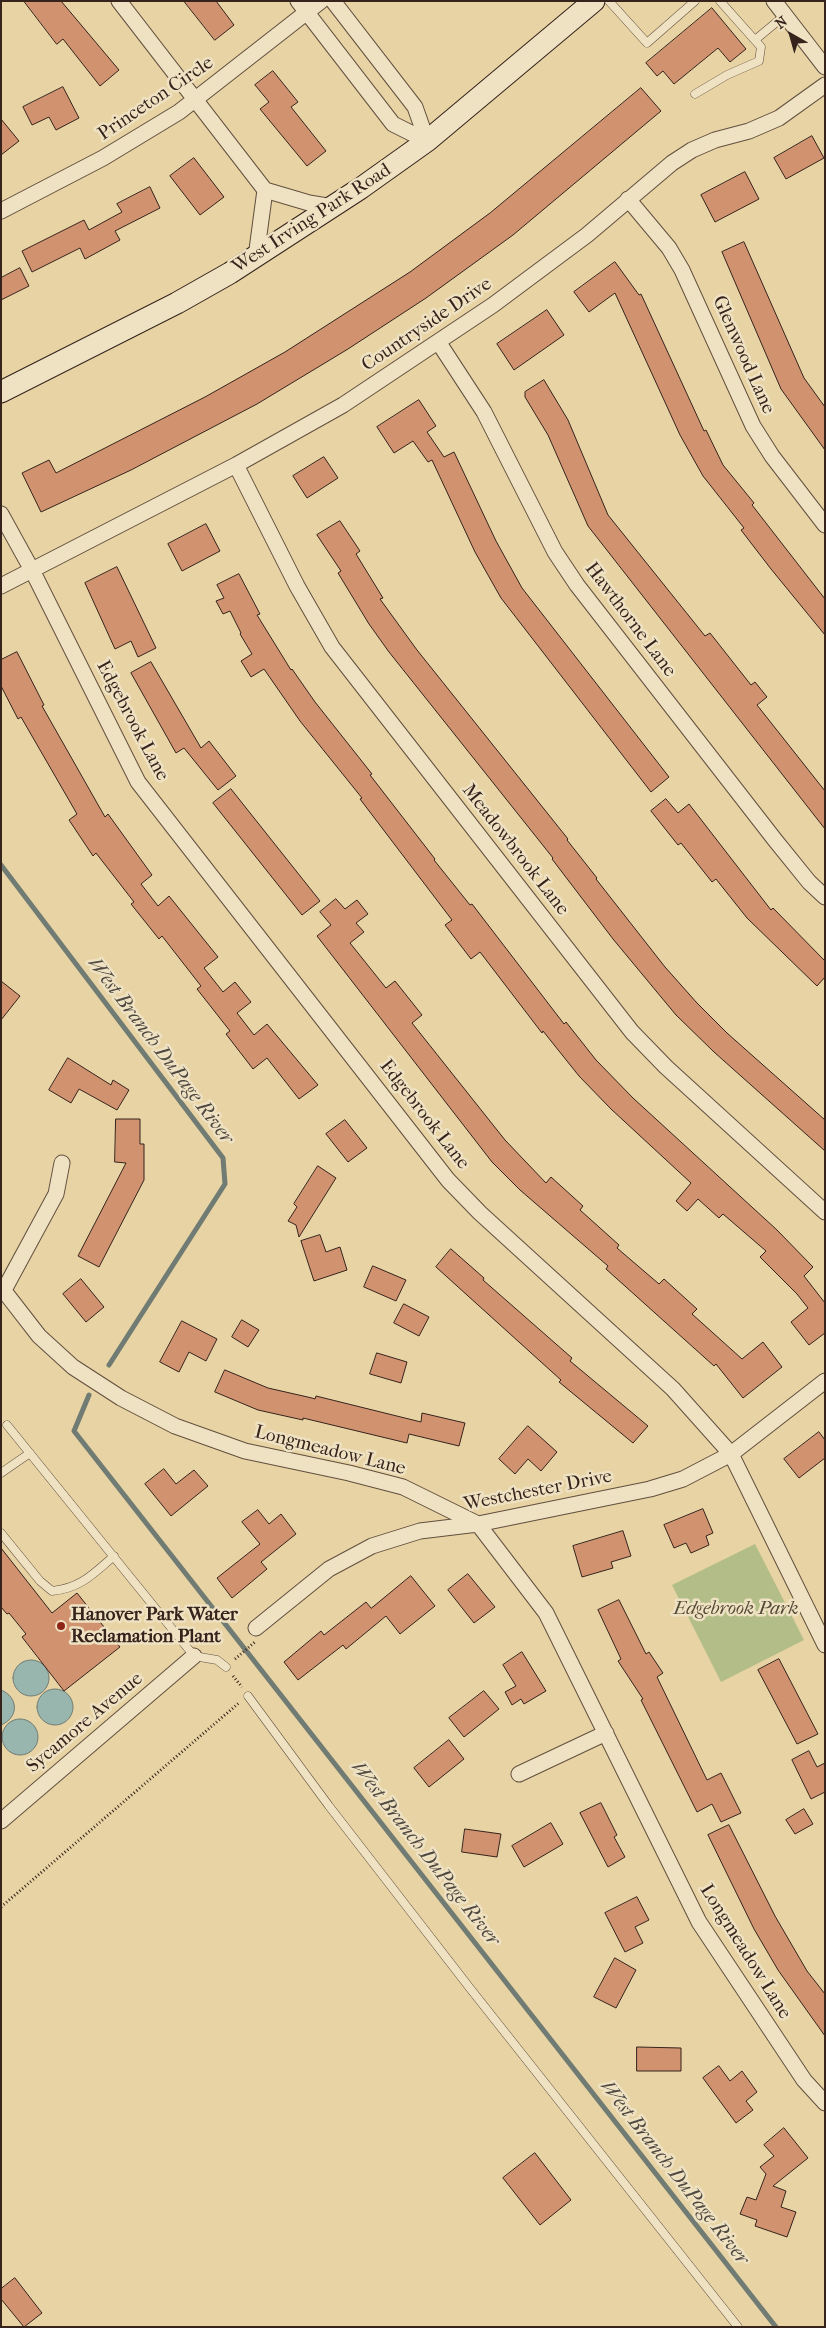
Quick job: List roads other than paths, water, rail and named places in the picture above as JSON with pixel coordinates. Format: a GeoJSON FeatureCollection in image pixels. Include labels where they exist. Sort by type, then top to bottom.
{"type":"FeatureCollection","features":[{"type":"Feature","properties":{"kind":"main road","name":"West Irving Park Road"},"geometry":{"type":"LineString","coordinates":[[1,392],[177,303],[256,257],[333,207],[427,141],[594,1]]}},
{"type":"Feature","properties":{"kind":"street"},"geometry":{"type":"LineString","coordinates":[[119,1],[265,190],[309,203],[333,207]]}},
{"type":"Feature","properties":{"kind":"street","name":"Princeton Circle"},"geometry":{"type":"LineString","coordinates":[[1,211],[103,158],[196,100],[302,7],[321,1]]}},
{"type":"Feature","properties":{"kind":"street"},"geometry":{"type":"LineString","coordinates":[[334,1],[416,106],[427,141]]}},
{"type":"Feature","properties":{"kind":"street"},"geometry":{"type":"LineString","coordinates":[[774,1],[825,67]]}},
{"type":"Feature","properties":{"kind":"street"},"geometry":{"type":"LineString","coordinates":[[302,7],[394,124],[427,141]]}},
{"type":"Feature","properties":{"kind":"street","name":"Countryside Drive"},"geometry":{"type":"LineString","coordinates":[[33,572],[236,465],[343,405],[439,343],[542,269],[672,163],[692,150],[715,140],[749,131],[779,118],[825,85]]}},
{"type":"Feature","properties":{"kind":"street"},"geometry":{"type":"LineString","coordinates":[[256,257],[265,190]]}},
{"type":"Feature","properties":{"kind":"street","name":"Glenwood Lane"},"geometry":{"type":"LineString","coordinates":[[628,199],[668,248],[682,270],[753,426],[772,456],[825,525]]}},
{"type":"Feature","properties":{"kind":"street","name":"Hawthorne Lane"},"geometry":{"type":"LineString","coordinates":[[439,343],[484,412],[554,552],[577,585],[775,840],[825,897]]}},
{"type":"Feature","properties":{"kind":"street","name":"Meadowbrook Lane"},"geometry":{"type":"LineString","coordinates":[[236,465],[297,586],[332,646],[632,1032],[666,1067],[825,1212]]}},
{"type":"Feature","properties":{"kind":"street","name":"Edgebrook Lane"},"geometry":{"type":"LineString","coordinates":[[1,514],[33,572],[138,782],[448,1180],[480,1213],[673,1389],[731,1454],[825,1645]]}},
{"type":"Feature","properties":{"kind":"street"},"geometry":{"type":"LineString","coordinates":[[1,586],[33,572]]}},
{"type":"Feature","properties":{"kind":"street","name":"Longmeadow Lane"},"geometry":{"type":"LineString","coordinates":[[62,1163],[56,1194],[2,1289],[39,1336],[73,1367],[121,1398],[175,1426],[245,1452],[349,1473],[403,1487],[478,1524],[546,1613],[699,1922],[799,2072],[825,2103]]}},
{"type":"Feature","properties":{"kind":"street","name":"Westchester Drive"},"geometry":{"type":"LineString","coordinates":[[256,1635],[329,1569],[372,1546],[420,1531],[478,1524],[650,1489],[683,1478],[731,1454],[825,1381]]}},
{"type":"Feature","properties":{"kind":"street","name":"Sycamore Avenue"},"geometry":{"type":"LineString","coordinates":[[1,1821],[194,1656]]}},
{"type":"Feature","properties":{"kind":"street"},"geometry":{"type":"LineString","coordinates":[[519,1774],[606,1733]]}},
{"type":"Feature","properties":{"kind":"lane"},"geometry":{"type":"LineString","coordinates":[[609,1],[646,43],[695,1]]}},
{"type":"Feature","properties":{"kind":"lane"},"geometry":{"type":"LineString","coordinates":[[695,94],[759,61],[761,47],[720,1]]}},
{"type":"Feature","properties":{"kind":"lane"},"geometry":{"type":"LineString","coordinates":[[755,40],[785,15]]}},
{"type":"Feature","properties":{"kind":"lane"},"geometry":{"type":"LineString","coordinates":[[7,1425],[194,1656],[217,1660],[226,1667]]}},
{"type":"Feature","properties":{"kind":"lane"},"geometry":{"type":"LineString","coordinates":[[1,1473],[30,1453]]}},
{"type":"Feature","properties":{"kind":"lane"},"geometry":{"type":"LineString","coordinates":[[1,1533],[40,1581],[52,1591],[67,1590],[83,1583],[114,1556]]}},
{"type":"Feature","properties":{"kind":"lane"},"geometry":{"type":"LineString","coordinates":[[248,1696],[378,1869],[738,2327]]}},
{"type":"Feature","properties":{"kind":"water"},"geometry":{"type":"Polygon","coordinates":[[[31,1660],[38,1661],[44,1665],[48,1671],[48,1685],[44,1691],[38,1695],[31,1696],[24,1695],[18,1691],[14,1685],[13,1678],[14,1671],[18,1665],[24,1661],[31,1660]]]}},
{"type":"Feature","properties":{"kind":"water"},"geometry":{"type":"Polygon","coordinates":[[[55,1689],[62,1690],[68,1694],[72,1700],[72,1714],[68,1720],[62,1724],[55,1725],[48,1724],[42,1720],[38,1714],[37,1707],[38,1700],[42,1694],[48,1690],[55,1689]]]}},
{"type":"Feature","properties":{"kind":"water"},"geometry":{"type":"Polygon","coordinates":[[[1,1690],[7,1693],[14,1702],[14,1713],[7,1722],[1,1725],[1,1690]]]}},
{"type":"Feature","properties":{"kind":"water"},"geometry":{"type":"Polygon","coordinates":[[[20,1719],[27,1720],[33,1724],[37,1730],[37,1744],[33,1750],[27,1754],[20,1755],[13,1754],[7,1750],[3,1744],[2,1737],[3,1730],[7,1724],[13,1720],[20,1719]]]}},
{"type":"Feature","properties":{"kind":"waterway","name":"West Branch DuPage River"},"geometry":{"type":"LineString","coordinates":[[1,865],[223,1158],[225,1184],[109,1365]]}},
{"type":"Feature","properties":{"kind":"waterway","name":"West Branch DuPage River"},"geometry":{"type":"LineString","coordinates":[[89,1395],[74,1431],[776,2327]]}},
{"type":"Feature","properties":{"kind":"place","name":"Hanover Park Water Reclamation Plant"},"geometry":{"type":"Point","coordinates":[61,1626]}},
{"type":"Feature","properties":{"kind":"park label","name":"Edgebrook Park"},"geometry":{"type":"Point","coordinates":[736,1609]}}]}
